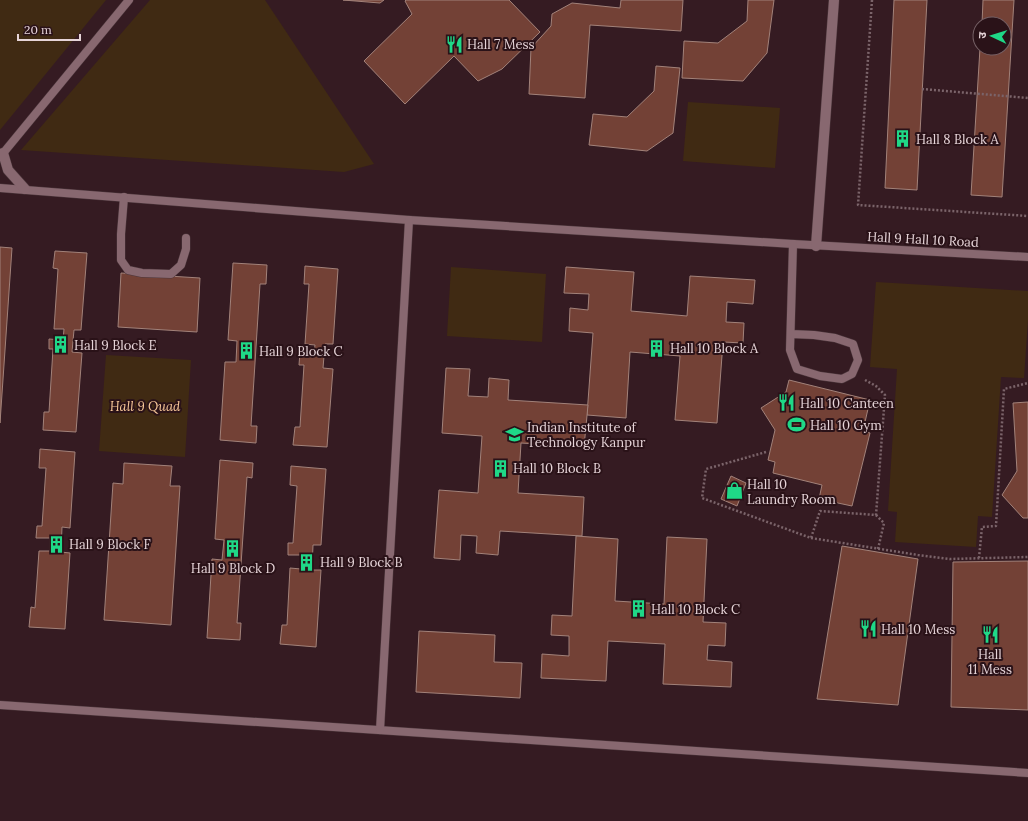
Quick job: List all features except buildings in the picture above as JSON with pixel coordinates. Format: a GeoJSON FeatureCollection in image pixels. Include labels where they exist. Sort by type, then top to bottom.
{"type":"FeatureCollection","features":[{"type":"Feature","properties":{"kind":"street"},"geometry":{"type":"LineString","coordinates":[[816,246],[834,0]]}},
{"type":"Feature","properties":{"kind":"street"},"geometry":{"type":"LineString","coordinates":[[1,155],[8,170],[25,189]]}},
{"type":"Feature","properties":{"kind":"lane"},"geometry":{"type":"LineString","coordinates":[[1,155],[129,0]]}},
{"type":"Feature","properties":{"kind":"lane","name":"Hall 9 Hall 10 Road"},"geometry":{"type":"LineString","coordinates":[[0,188],[409,220],[816,246],[1028,257]]}},
{"type":"Feature","properties":{"kind":"lane"},"geometry":{"type":"LineString","coordinates":[[124,197],[121,234],[121,260],[128,270],[142,273],[171,274],[181,265],[186,249],[186,238]]}},
{"type":"Feature","properties":{"kind":"lane"},"geometry":{"type":"LineString","coordinates":[[380,730],[409,220]]}},
{"type":"Feature","properties":{"kind":"lane"},"geometry":{"type":"LineString","coordinates":[[791,334],[835,338],[853,344],[858,360],[852,374],[842,379],[820,376],[797,369],[790,350],[793,244]]}},
{"type":"Feature","properties":{"kind":"lane"},"geometry":{"type":"LineString","coordinates":[[0,705],[1028,773]]}},
{"type":"Feature","properties":{"kind":"path"},"geometry":{"type":"LineString","coordinates":[[872,0],[858,205],[1028,216]]}},
{"type":"Feature","properties":{"kind":"path"},"geometry":{"type":"LineString","coordinates":[[922,90],[1028,98]]}},
{"type":"Feature","properties":{"kind":"path"},"geometry":{"type":"LineString","coordinates":[[852,374],[876,386],[885,395],[876,515]]}},
{"type":"Feature","properties":{"kind":"path"},"geometry":{"type":"LineString","coordinates":[[979,558],[982,527],[996,526],[1004,389],[1028,383]]}},
{"type":"Feature","properties":{"kind":"path"},"geometry":{"type":"LineString","coordinates":[[766,452],[706,468],[702,498],[811,538],[944,558],[1028,557]]}},
{"type":"Feature","properties":{"kind":"path"},"geometry":{"type":"LineString","coordinates":[[811,538],[820,511],[876,515],[884,524],[878,549]]}},
{"type":"Feature","properties":{"kind":"green space"},"geometry":{"type":"Polygon","coordinates":[[[0,0],[106,0],[0,130],[0,0]]]}},
{"type":"Feature","properties":{"kind":"green space"},"geometry":{"type":"Polygon","coordinates":[[[150,0],[265,0],[374,164],[344,172],[21,150],[150,0]]]}},
{"type":"Feature","properties":{"kind":"green space"},"geometry":{"type":"Polygon","coordinates":[[[688,102],[780,108],[775,168],[683,161],[688,102]]]}},
{"type":"Feature","properties":{"kind":"green space"},"geometry":{"type":"Polygon","coordinates":[[[451,267],[546,274],[542,342],[447,336],[451,267]]]}},
{"type":"Feature","properties":{"kind":"green space"},"geometry":{"type":"Polygon","coordinates":[[[876,282],[1028,291],[1028,320],[1024,378],[1001,377],[992,517],[978,516],[976,547],[895,542],[897,512],[888,511],[897,369],[870,367],[876,282]]]}},
{"type":"Feature","properties":{"kind":"green space","name":"Hall 9 Quad"},"geometry":{"type":"Polygon","coordinates":[[[106,355],[191,360],[185,457],[99,451],[106,355]]]}},
{"type":"Feature","properties":{"kind":"place","name":"Hall 7 Mess"},"geometry":{"type":"Point","coordinates":[454,44]}},
{"type":"Feature","properties":{"kind":"place","name":"Hall 8 Block A"},"geometry":{"type":"Point","coordinates":[903,139]}},
{"type":"Feature","properties":{"kind":"place","name":"Hall 9 Block E"},"geometry":{"type":"Point","coordinates":[61,345]}},
{"type":"Feature","properties":{"kind":"place","name":"Hall 10 Block A"},"geometry":{"type":"Point","coordinates":[657,348]}},
{"type":"Feature","properties":{"kind":"place","name":"Hall 9 Block C"},"geometry":{"type":"Point","coordinates":[246,351]}},
{"type":"Feature","properties":{"kind":"place","name":"Hall 10 Canteen"},"geometry":{"type":"Point","coordinates":[787,403]}},
{"type":"Feature","properties":{"kind":"place","name":"Hall 10 Gym"},"geometry":{"type":"Point","coordinates":[797,425]}},
{"type":"Feature","properties":{"kind":"place","name":"Indian Institute of Technology Kanpur"},"geometry":{"type":"Point","coordinates":[514,434]}},
{"type":"Feature","properties":{"kind":"place","name":"Hall 10 Block B"},"geometry":{"type":"Point","coordinates":[500,468]}},
{"type":"Feature","properties":{"kind":"place","name":"Hall 10 Laundry Room"},"geometry":{"type":"Point","coordinates":[734,491]}},
{"type":"Feature","properties":{"kind":"place","name":"Hall 9 Block F"},"geometry":{"type":"Point","coordinates":[56,544]}},
{"type":"Feature","properties":{"kind":"place","name":"Hall 9 Block D"},"geometry":{"type":"Point","coordinates":[233,549]}},
{"type":"Feature","properties":{"kind":"place","name":"Hall 9 Block B"},"geometry":{"type":"Point","coordinates":[307,562]}},
{"type":"Feature","properties":{"kind":"place","name":"Hall 10 Block C"},"geometry":{"type":"Point","coordinates":[638,609]}},
{"type":"Feature","properties":{"kind":"place","name":"Hall 10 Mess"},"geometry":{"type":"Point","coordinates":[868,629]}},
{"type":"Feature","properties":{"kind":"place","name":"Hall 11 Mess"},"geometry":{"type":"Point","coordinates":[990,635]}}]}
